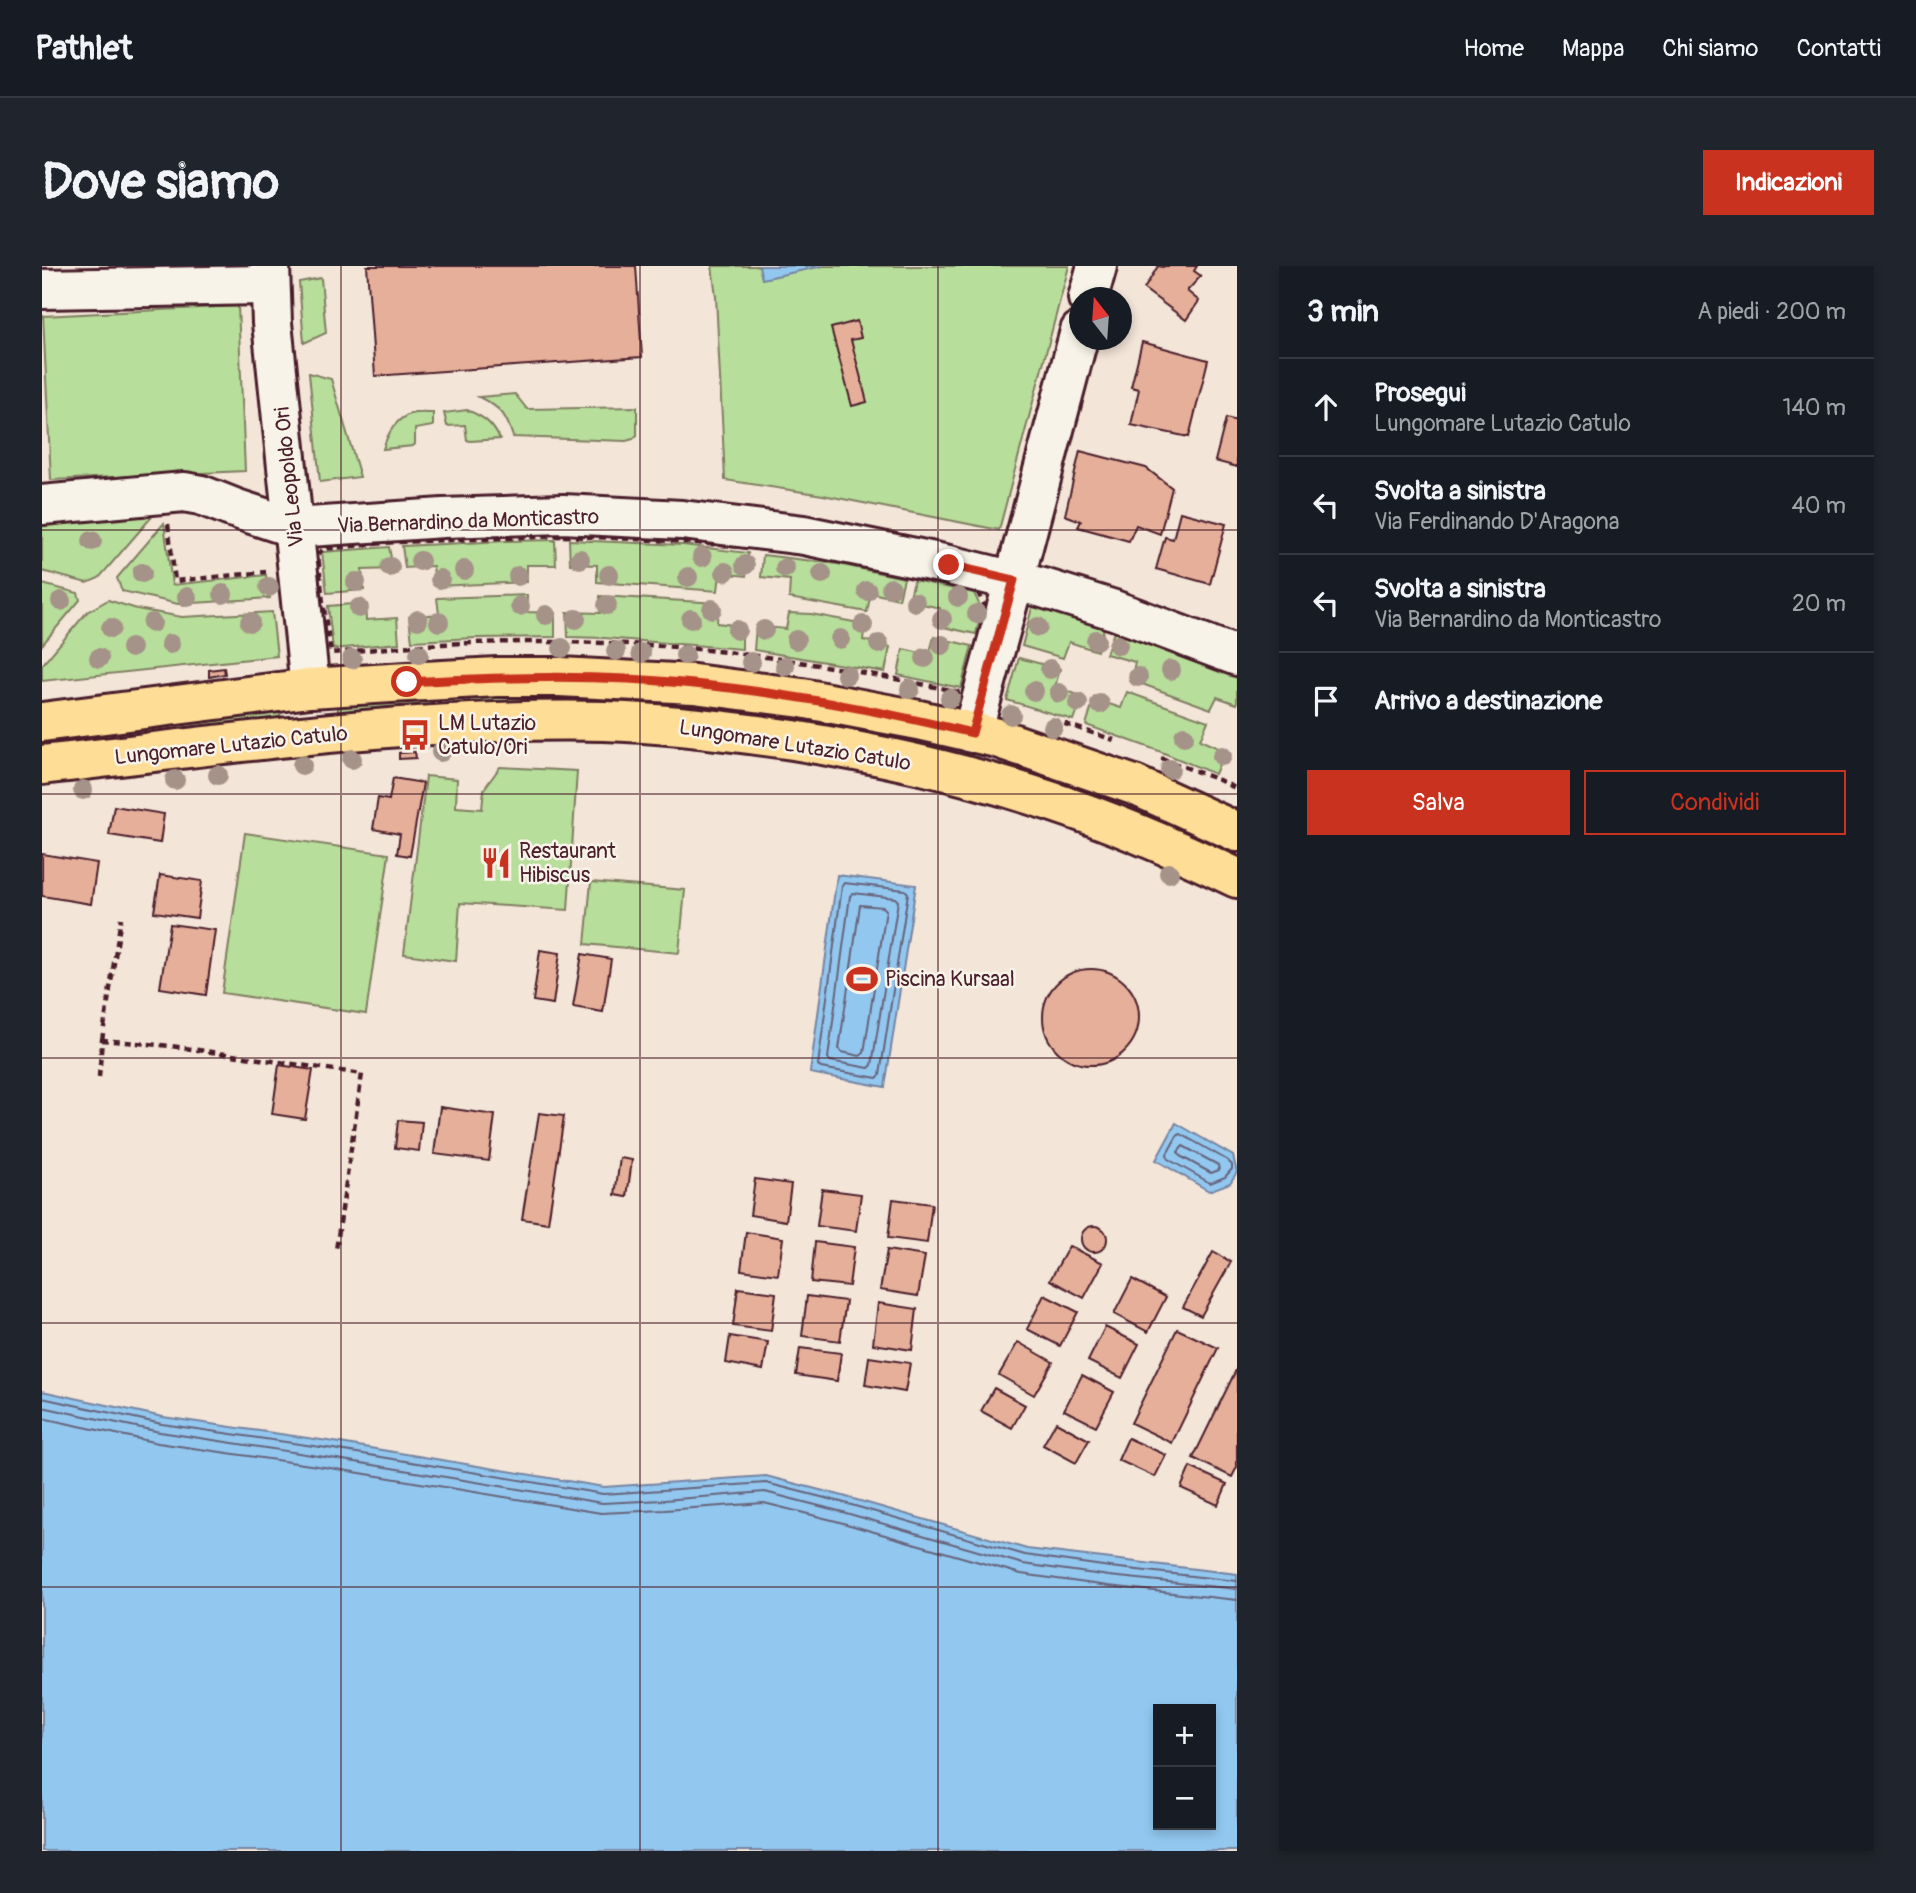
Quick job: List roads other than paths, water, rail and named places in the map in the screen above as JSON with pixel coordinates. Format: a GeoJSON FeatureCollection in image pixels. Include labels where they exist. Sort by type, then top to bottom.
{"type":"FeatureCollection","features":[{"type":"Feature","properties":{"kind":"main road","name":"Lungomare Lutazio Catulo"},"geometry":{"type":"LineString","coordinates":[[42,722],[310,688],[497,677],[561,677],[694,684],[802,698],[972,733],[1044,753],[1134,785],[1237,832]]}},
{"type":"Feature","properties":{"kind":"main road","name":"Lungomare Lutazio Catulo"},"geometry":{"type":"LineString","coordinates":[[42,765],[427,724],[607,721],[724,730],[886,756],[985,781],[1051,801],[1121,827],[1237,878]]}},
{"type":"Feature","properties":{"kind":"street"},"geometry":{"type":"LineString","coordinates":[[1091,287],[1097,266]]}},
{"type":"Feature","properties":{"kind":"street"},"geometry":{"type":"LineString","coordinates":[[42,289],[270,275]]}},
{"type":"Feature","properties":{"kind":"street","name":"Via Leopoldo Ori"},"geometry":{"type":"LineString","coordinates":[[270,275],[272,323],[310,688]]}},
{"type":"Feature","properties":{"kind":"street"},"geometry":{"type":"LineString","coordinates":[[972,733],[1075,350]]}},
{"type":"Feature","properties":{"kind":"street"},"geometry":{"type":"LineString","coordinates":[[42,505],[184,492],[201,495],[294,528]]}},
{"type":"Feature","properties":{"kind":"street","name":"Via Bernardino da Monticastro"},"geometry":{"type":"LineString","coordinates":[[294,528],[480,516],[563,514],[647,517],[733,525],[804,535],[1014,580],[1114,610],[1237,656]]}},
{"type":"Feature","properties":{"kind":"water"},"geometry":{"type":"Polygon","coordinates":[[[759,266],[823,266],[762,279],[759,266]]]}},
{"type":"Feature","properties":{"kind":"water","name":"Piscina Kursaal"},"geometry":{"type":"Polygon","coordinates":[[[837,875],[916,885],[885,1087],[810,1073],[837,875]]]}},
{"type":"Feature","properties":{"kind":"water"},"geometry":{"type":"Polygon","coordinates":[[[1176,1123],[1233,1156],[1237,1172],[1230,1183],[1209,1191],[1156,1160],[1176,1123]]]}},
{"type":"Feature","properties":{"kind":"water"},"geometry":{"type":"Polygon","coordinates":[[[42,1391],[163,1417],[328,1441],[604,1487],[766,1476],[1027,1549],[1237,1574],[1237,1851],[42,1851],[42,1391]]]}},
{"type":"Feature","properties":{"kind":"place","name":"LM Lutazio Catulo/Ori"},"geometry":{"type":"Point","coordinates":[415,735]}},
{"type":"Feature","properties":{"kind":"place","name":"Restaurant Hibiscus"},"geometry":{"type":"Point","coordinates":[496,863]}},
{"type":"Feature","properties":{"kind":"place","name":"Piscina Kursaal"},"geometry":{"type":"Point","coordinates":[862,979]}}]}
